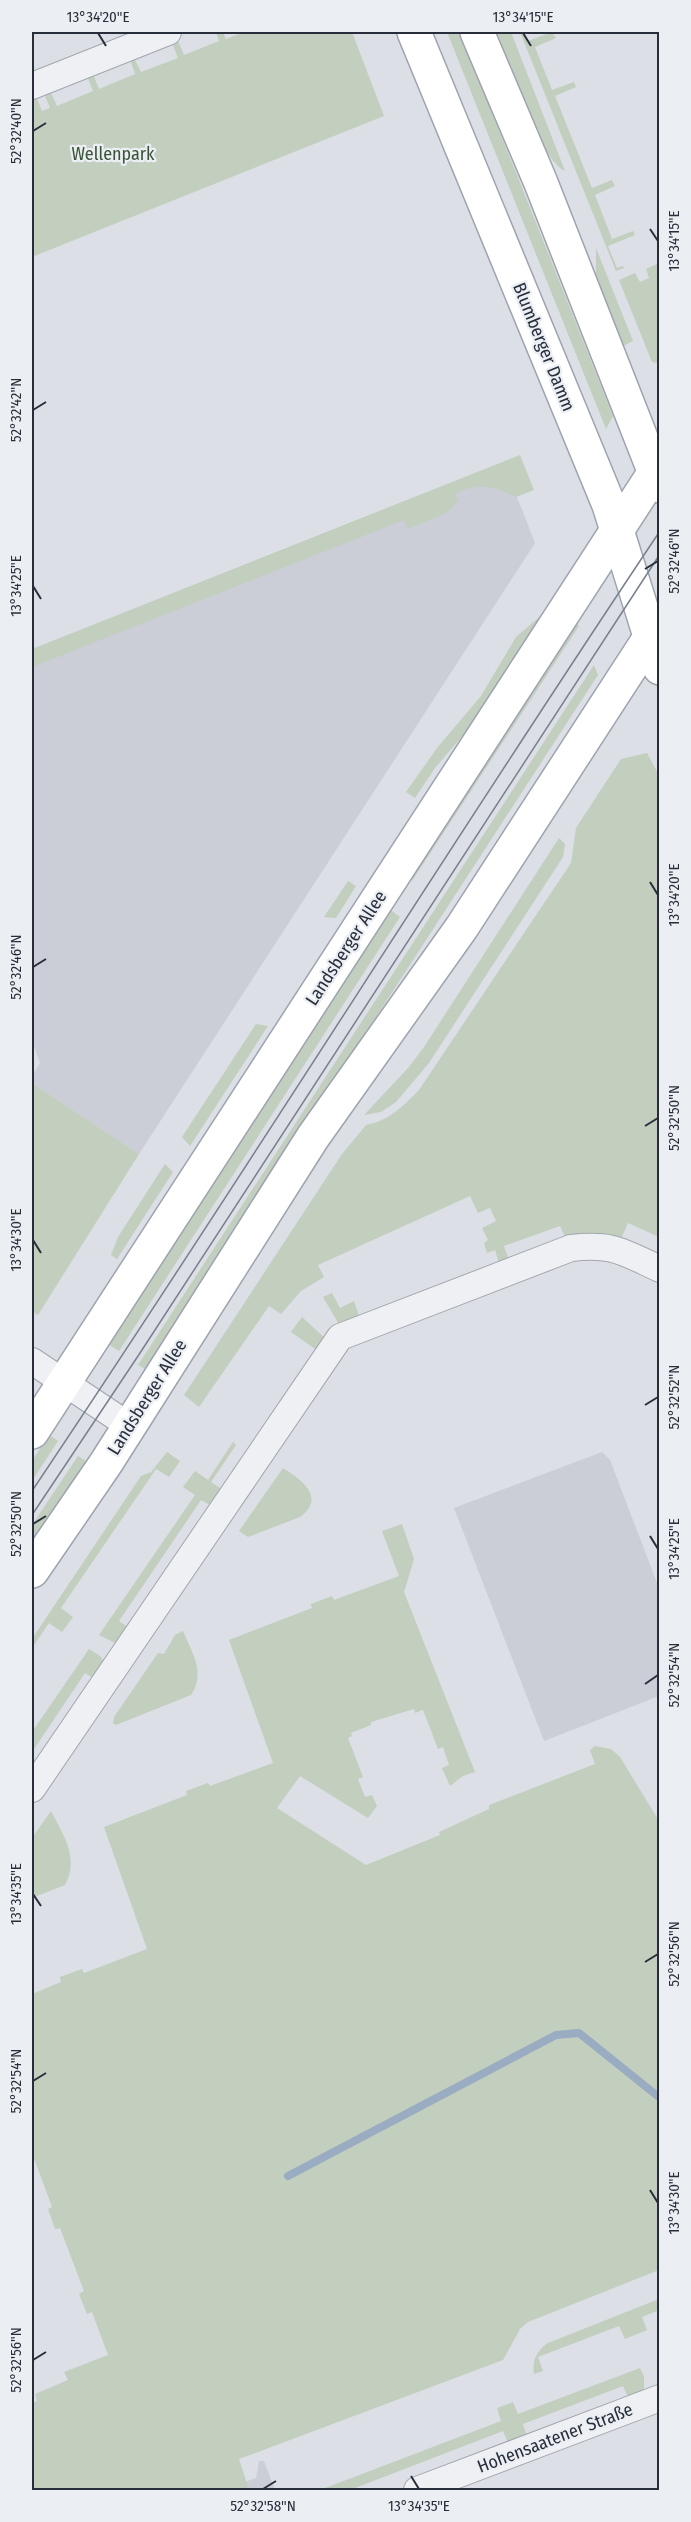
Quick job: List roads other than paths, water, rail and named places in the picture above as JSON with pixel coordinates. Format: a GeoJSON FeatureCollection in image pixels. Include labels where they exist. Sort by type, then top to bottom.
{"type":"FeatureCollection","features":[{"type":"Feature","properties":{"kind":"main road","name":"Blumberger Damm"},"geometry":{"type":"LineString","coordinates":[[414,32],[609,505],[655,630],[660,668]]}},
{"type":"Feature","properties":{"kind":"main road"},"geometry":{"type":"LineString","coordinates":[[477,32],[541,183],[658,474]]}},
{"type":"Feature","properties":{"kind":"main road","name":"Landsberger Allee"},"geometry":{"type":"LineString","coordinates":[[32,1432],[617,529],[658,474]]}},
{"type":"Feature","properties":{"kind":"main road","name":"Landsberger Allee"},"geometry":{"type":"LineString","coordinates":[[32,1571],[106,1463],[128,1425],[314,1137],[462,927],[655,630]]}},
{"type":"Feature","properties":{"kind":"street"},"geometry":{"type":"LineString","coordinates":[[32,86],[168,32]]}},
{"type":"Feature","properties":{"kind":"street"},"geometry":{"type":"LineString","coordinates":[[32,1790],[340,1338],[571,1248],[596,1245],[615,1249],[660,1269]]}},
{"type":"Feature","properties":{"kind":"street"},"geometry":{"type":"LineString","coordinates":[[32,1361],[128,1425]]}},
{"type":"Feature","properties":{"kind":"street","name":"Hohensaatener Straße"},"geometry":{"type":"LineString","coordinates":[[417,2490],[660,2398]]}},
{"type":"Feature","properties":{"kind":"waterway"},"geometry":{"type":"LineString","coordinates":[[288,2176],[556,2035],[579,2033],[660,2098]]}},
{"type":"Feature","properties":{"kind":"tram line"},"geometry":{"type":"LineString","coordinates":[[32,1491],[660,531]]}},
{"type":"Feature","properties":{"kind":"tram line"},"geometry":{"type":"LineString","coordinates":[[32,1515],[660,554]]}},
{"type":"Feature","properties":{"kind":"park label","name":"Wellenpark"},"geometry":{"type":"Point","coordinates":[113,154]}}]}
